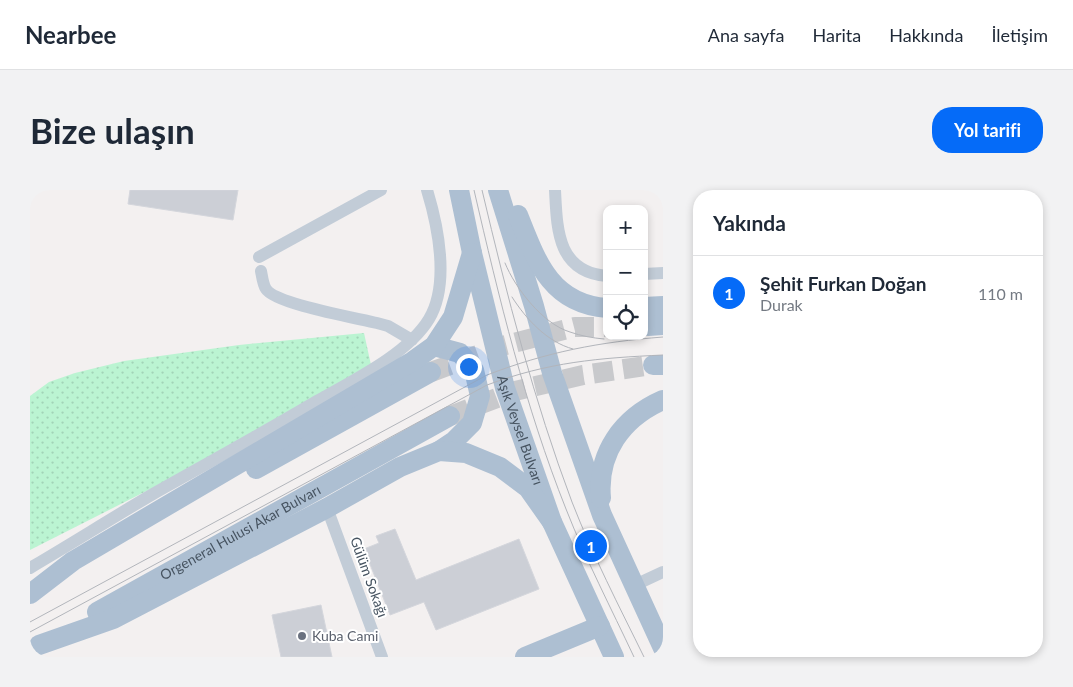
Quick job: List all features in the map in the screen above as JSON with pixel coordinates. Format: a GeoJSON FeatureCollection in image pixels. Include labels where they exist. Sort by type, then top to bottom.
{"type":"FeatureCollection","features":[{"type":"Feature","properties":{"kind":"main road","name":"Aşık Veysel Bulvarı"},"geometry":{"type":"LineString","coordinates":[[459,190],[472,253],[505,388],[552,522],[614,657]]}},
{"type":"Feature","properties":{"kind":"main road"},"geometry":{"type":"LineString","coordinates":[[498,190],[534,306],[552,373],[602,515],[663,648]]}},
{"type":"Feature","properties":{"kind":"main road"},"geometry":{"type":"LineString","coordinates":[[502,190],[514,202],[535,256],[543,272],[554,285],[566,295],[581,302],[603,308]]}},
{"type":"Feature","properties":{"kind":"main road"},"geometry":{"type":"LineString","coordinates":[[30,594],[73,562],[413,361],[434,346],[453,317],[472,253]]}},
{"type":"Feature","properties":{"kind":"main road"},"geometry":{"type":"LineString","coordinates":[[652,319],[663,306]]}},
{"type":"Feature","properties":{"kind":"main road"},"geometry":{"type":"LineString","coordinates":[[34,647],[113,619],[327,508],[400,467],[439,451],[454,441],[472,423],[480,396],[474,370],[460,354],[434,346]]}},
{"type":"Feature","properties":{"kind":"main road"},"geometry":{"type":"LineString","coordinates":[[30,594],[431,372]]}},
{"type":"Feature","properties":{"kind":"main road"},"geometry":{"type":"LineString","coordinates":[[602,515],[599,482],[608,449],[628,421],[647,406],[663,400]]}},
{"type":"Feature","properties":{"kind":"main road","name":"Orgeneral Hulusi Akar Bulvarı"},"geometry":{"type":"LineString","coordinates":[[34,647],[450,416]]}},
{"type":"Feature","properties":{"kind":"main road"},"geometry":{"type":"LineString","coordinates":[[439,451],[466,453],[500,466],[528,488],[552,522]]}},
{"type":"Feature","properties":{"kind":"main road"},"geometry":{"type":"LineString","coordinates":[[525,657],[600,626]]}},
{"type":"Feature","properties":{"kind":"street"},"geometry":{"type":"LineString","coordinates":[[258,257],[381,190]]}},
{"type":"Feature","properties":{"kind":"street"},"geometry":{"type":"LineString","coordinates":[[30,568],[358,377],[400,350],[417,336],[430,318],[436,305],[439,288],[438,244],[434,213],[426,190]]}},
{"type":"Feature","properties":{"kind":"street"},"geometry":{"type":"LineString","coordinates":[[555,190],[559,239],[565,252],[582,269],[603,276]]}},
{"type":"Feature","properties":{"kind":"street"},"geometry":{"type":"LineString","coordinates":[[261,271],[266,290],[275,297],[382,324],[412,340]]}},
{"type":"Feature","properties":{"kind":"street"},"geometry":{"type":"LineString","coordinates":[[648,274],[663,273]]}},
{"type":"Feature","properties":{"kind":"street","name":"Gülüm Sokağı"},"geometry":{"type":"LineString","coordinates":[[327,508],[382,657]]}},
{"type":"Feature","properties":{"kind":"street"},"geometry":{"type":"LineString","coordinates":[[635,585],[663,572]]}},
{"type":"Feature","properties":{"kind":"green space"},"geometry":{"type":"Polygon","coordinates":[[[364,333],[373,374],[30,550],[30,396],[49,382],[75,373],[124,361],[239,345],[364,333]]]}},
{"type":"Feature","properties":{"kind":"building"},"geometry":{"type":"Polygon","coordinates":[[[130,190],[238,190],[233,220],[128,204],[130,190]]]}},
{"type":"Feature","properties":{"kind":"building"},"geometry":{"type":"Polygon","coordinates":[[[395,529],[416,580],[519,539],[539,589],[436,630],[424,602],[390,615],[364,549],[379,543],[376,536],[395,529]]]}},
{"type":"Feature","properties":{"kind":"building","name":"Kuba Cami"},"geometry":{"type":"Polygon","coordinates":[[[321,605],[332,657],[281,657],[272,615],[321,605]]]}},
{"type":"Feature","properties":{"kind":"tunnel"},"geometry":{"type":"LineString","coordinates":[[431,372],[502,346],[575,327],[603,327]]}},
{"type":"Feature","properties":{"kind":"tunnel"},"geometry":{"type":"LineString","coordinates":[[450,416],[515,391],[583,375],[653,365]]}},
{"type":"Feature","properties":{"kind":"tram line"},"geometry":{"type":"LineString","coordinates":[[474,190],[503,311],[525,391],[551,470],[590,565],[634,657]]}},
{"type":"Feature","properties":{"kind":"tram line"},"geometry":{"type":"LineString","coordinates":[[482,190],[522,348],[558,464],[606,581],[644,657]]}},
{"type":"Feature","properties":{"kind":"tram line"},"geometry":{"type":"LineString","coordinates":[[505,263],[523,294],[550,321],[560,328],[574,333],[603,339]]}},
{"type":"Feature","properties":{"kind":"tram line"},"geometry":{"type":"LineString","coordinates":[[512,297],[538,329],[554,341],[573,349]]}},
{"type":"Feature","properties":{"kind":"tram line"},"geometry":{"type":"LineString","coordinates":[[30,622],[487,375],[531,360],[574,349],[663,337]]}},
{"type":"Feature","properties":{"kind":"tram line"},"geometry":{"type":"LineString","coordinates":[[30,632],[487,385],[532,371],[574,362],[663,355]]}},
{"type":"Feature","properties":{"kind":"place","name":"Şehit Furkan Doğan"},"geometry":{"type":"Point","coordinates":[591,546]}},
{"type":"Feature","properties":{"kind":"place","name":"Kuba Cami"},"geometry":{"type":"Point","coordinates":[302,636]}}]}
